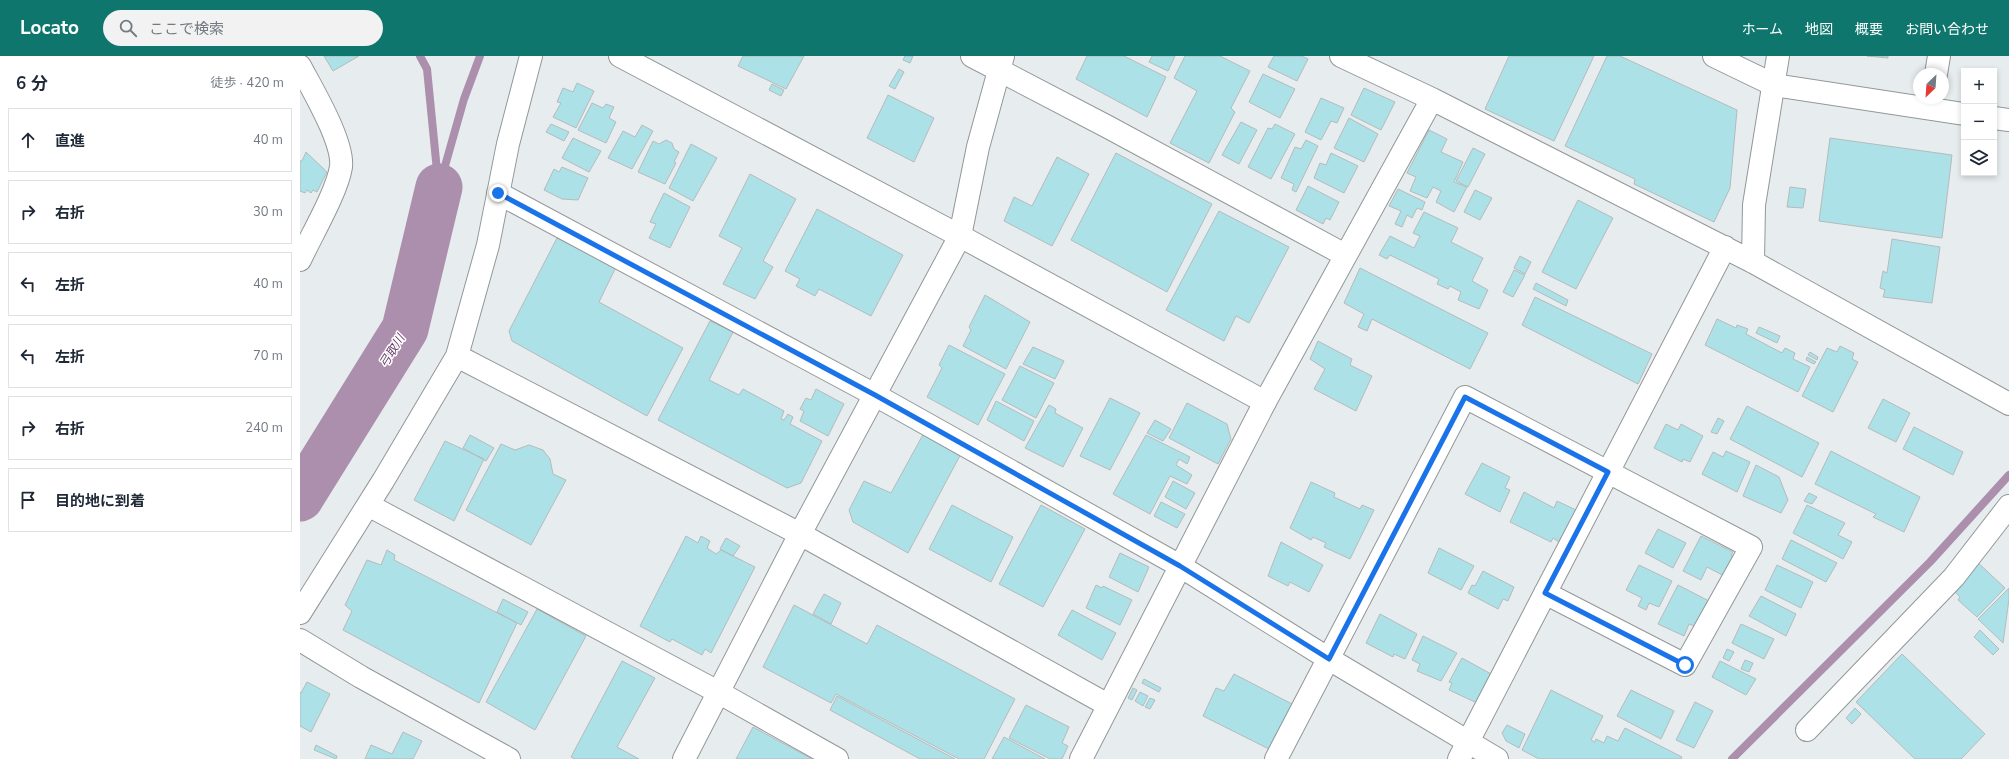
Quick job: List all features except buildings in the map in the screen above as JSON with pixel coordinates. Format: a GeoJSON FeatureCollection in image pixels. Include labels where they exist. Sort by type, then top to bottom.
{"type":"FeatureCollection","features":[{"type":"Feature","properties":{"kind":"street"},"geometry":{"type":"LineString","coordinates":[[300,613],[368,505],[457,356],[488,245],[508,144],[531,56]]}},
{"type":"Feature","properties":{"kind":"street"},"geometry":{"type":"LineString","coordinates":[[620,56],[960,236],[1265,402]]}},
{"type":"Feature","properties":{"kind":"street"},"geometry":{"type":"LineString","coordinates":[[972,56],[1001,63],[1108,127],[1345,256]]}},
{"type":"Feature","properties":{"kind":"street"},"geometry":{"type":"LineString","coordinates":[[1341,56],[1432,99],[1725,247],[2009,404]]}},
{"type":"Feature","properties":{"kind":"street"},"geometry":{"type":"LineString","coordinates":[[1714,56],[1774,85],[1913,101]]}},
{"type":"Feature","properties":{"kind":"street"},"geometry":{"type":"LineString","coordinates":[[1753,262],[1754,205],[1778,56]]}},
{"type":"Feature","properties":{"kind":"street"},"geometry":{"type":"LineString","coordinates":[[1937,68],[1939,56]]}},
{"type":"Feature","properties":{"kind":"street"},"geometry":{"type":"LineString","coordinates":[[684,759],[800,534],[960,236],[978,147],[1001,63]]}},
{"type":"Feature","properties":{"kind":"street"},"geometry":{"type":"LineString","coordinates":[[300,66],[329,123],[337,145],[341,166],[336,185],[307,226],[300,260]]}},
{"type":"Feature","properties":{"kind":"street"},"geometry":{"type":"LineString","coordinates":[[1081,759],[1265,402],[1432,99]]}},
{"type":"Feature","properties":{"kind":"street"},"geometry":{"type":"LineString","coordinates":[[1936,104],[1961,113]]}},
{"type":"Feature","properties":{"kind":"street"},"geometry":{"type":"LineString","coordinates":[[1997,118],[2009,120]]}},
{"type":"Feature","properties":{"kind":"street"},"geometry":{"type":"LineString","coordinates":[[498,193],[875,395],[1180,566],[1329,659],[1464,751],[1497,759]]}},
{"type":"Feature","properties":{"kind":"street"},"geometry":{"type":"LineString","coordinates":[[1464,751],[1725,247]]}},
{"type":"Feature","properties":{"kind":"street"},"geometry":{"type":"LineString","coordinates":[[457,356],[800,534],[1108,705]]}},
{"type":"Feature","properties":{"kind":"street"},"geometry":{"type":"LineString","coordinates":[[1276,759],[1465,397],[1751,547],[1685,665],[1545,593]]}},
{"type":"Feature","properties":{"kind":"street"},"geometry":{"type":"LineString","coordinates":[[368,505],[718,692],[837,759]]}},
{"type":"Feature","properties":{"kind":"street"},"geometry":{"type":"LineString","coordinates":[[1807,730],[1954,577],[2009,506]]}},
{"type":"Feature","properties":{"kind":"street"},"geometry":{"type":"LineString","coordinates":[[300,640],[361,677],[509,759]]}},
{"type":"Feature","properties":{"kind":"waterway"},"geometry":{"type":"LineString","coordinates":[[420,56],[427,69],[438,181]]}},
{"type":"Feature","properties":{"kind":"waterway"},"geometry":{"type":"LineString","coordinates":[[439,187],[464,99],[480,56]]}},
{"type":"Feature","properties":{"kind":"waterway","name":"弓取川"},"geometry":{"type":"LineString","coordinates":[[300,498],[405,329],[439,187]]}},
{"type":"Feature","properties":{"kind":"waterway"},"geometry":{"type":"LineString","coordinates":[[1732,759],[1930,562],[2009,475]]}},
{"type":"Feature","properties":{"kind":"route"},"geometry":{"type":"LineString","coordinates":[[498,193],[875,395],[1180,566],[1329,659],[1465,397],[1608,472],[1545,593],[1685,665]]}}]}
